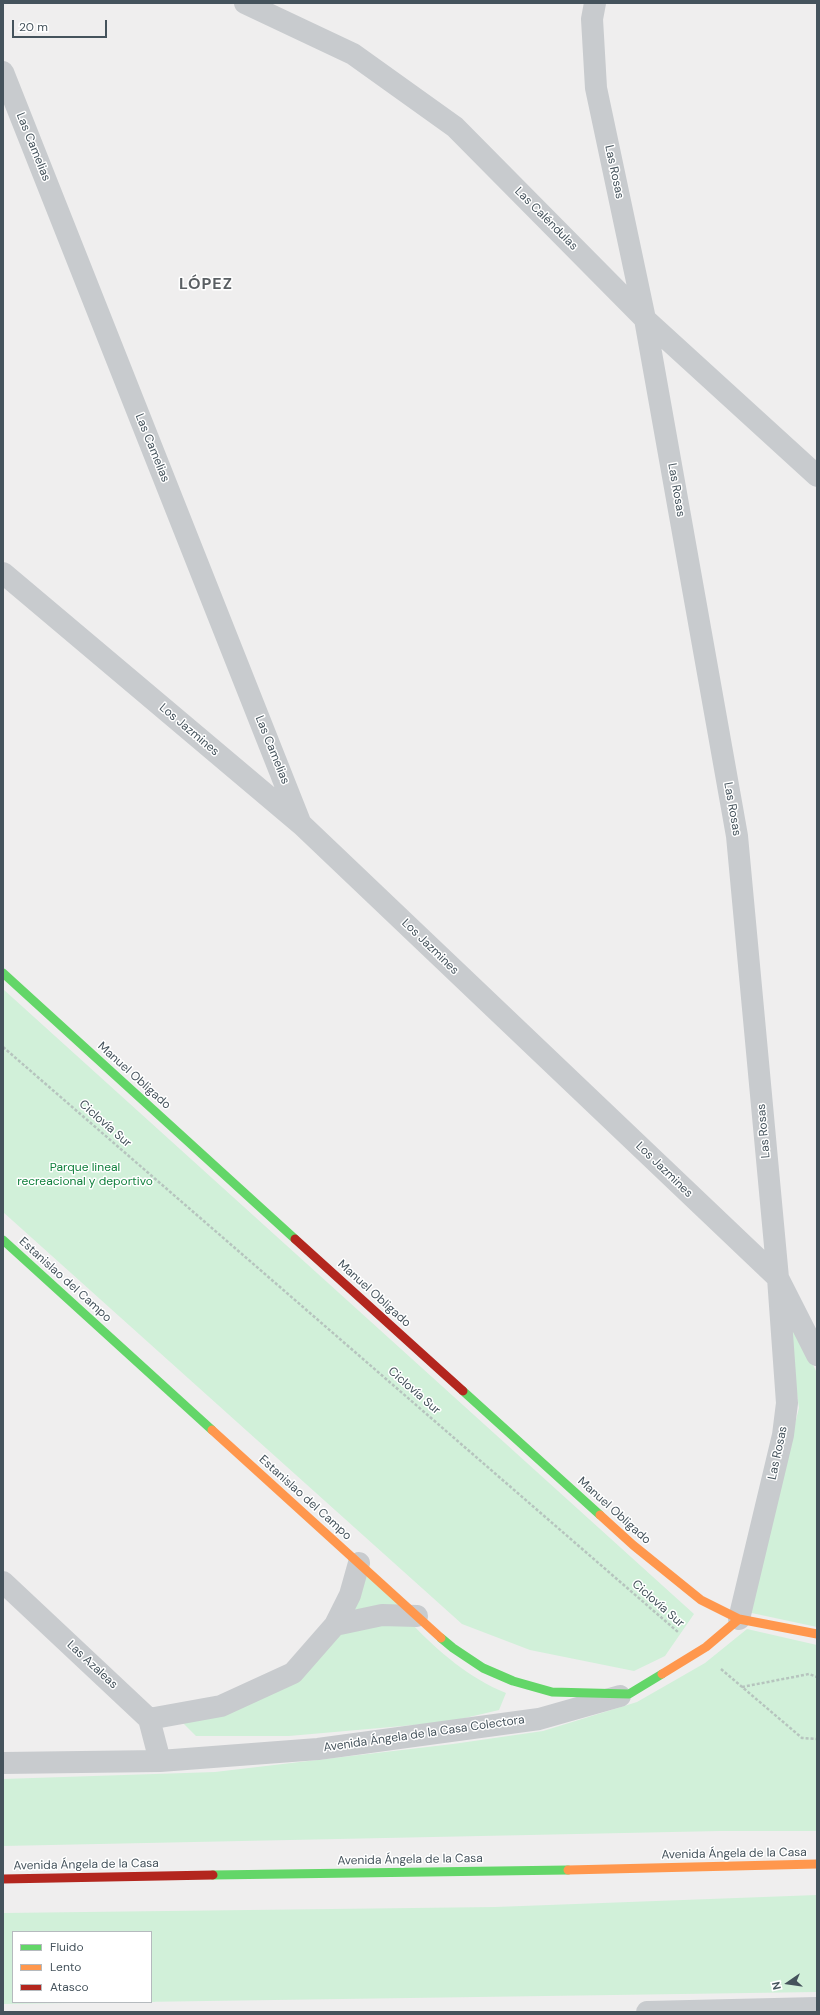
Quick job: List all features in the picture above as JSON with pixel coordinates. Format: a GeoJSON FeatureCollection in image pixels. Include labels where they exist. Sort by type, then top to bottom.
{"type":"FeatureCollection","features":[{"type":"Feature","properties":{"kind":"street","name":"Las Caléndulas"},"geometry":{"type":"LineString","coordinates":[[245,3],[353,54],[455,127],[645,319],[817,476]]}},
{"type":"Feature","properties":{"kind":"street","name":"Las Rosas"},"geometry":{"type":"LineString","coordinates":[[595,3],[592,18],[596,88],[645,319],[737,836],[778,1278],[787,1403],[783,1435],[739,1619]]}},
{"type":"Feature","properties":{"kind":"street","name":"Las Camelias"},"geometry":{"type":"LineString","coordinates":[[3,72],[302,825]]}},
{"type":"Feature","properties":{"kind":"street","name":"Los Jazmines"},"geometry":{"type":"LineString","coordinates":[[3,573],[302,825],[778,1278],[817,1356]]}},
{"type":"Feature","properties":{"kind":"street","name":"Manuel Obligado"},"geometry":{"type":"LineString","coordinates":[[3,973],[633,1545],[701,1600],[739,1619]]}},
{"type":"Feature","properties":{"kind":"street","name":"Estanislao del Campo"},"geometry":{"type":"LineString","coordinates":[[3,1240],[453,1648],[483,1668],[513,1682],[552,1692],[629,1694]]}},
{"type":"Feature","properties":{"kind":"street"},"geometry":{"type":"LineString","coordinates":[[160,1761],[149,1719],[221,1706],[293,1673],[335,1626],[350,1595],[359,1563]]}},
{"type":"Feature","properties":{"kind":"street","name":"Las Azaleas"},"geometry":{"type":"LineString","coordinates":[[3,1582],[149,1719]]}},
{"type":"Feature","properties":{"kind":"street"},"geometry":{"type":"LineString","coordinates":[[335,1626],[382,1615],[417,1616]]}},
{"type":"Feature","properties":{"kind":"street"},"geometry":{"type":"LineString","coordinates":[[739,1619],[817,1634]]}},
{"type":"Feature","properties":{"kind":"street","name":"Avenida Ángela de la Casa Colectora"},"geometry":{"type":"LineString","coordinates":[[3,1763],[160,1761],[318,1749],[453,1732],[539,1719],[629,1694],[699,1651],[739,1619]]}},
{"type":"Feature","properties":{"kind":"street","name":"Avenida Ángela de la Casa"},"geometry":{"type":"LineString","coordinates":[[3,1878],[817,1864]]}},
{"type":"Feature","properties":{"kind":"street"},"geometry":{"type":"LineString","coordinates":[[647,2012],[817,2008]]}},
{"type":"Feature","properties":{"kind":"path","name":"Ciclovía Sur"},"geometry":{"type":"LineString","coordinates":[[3,1047],[699,1651],[802,1738],[817,1739]]}},
{"type":"Feature","properties":{"kind":"path"},"geometry":{"type":"LineString","coordinates":[[742,1687],[809,1674],[817,1677]]}},
{"type":"Feature","properties":{"kind":"green space","name":"Parque lineal recreacional y deportivo"},"geometry":{"type":"Polygon","coordinates":[[[3,989],[694,1614],[665,1656],[634,1671],[530,1650],[462,1624],[3,1212],[3,989]]]}},
{"type":"Feature","properties":{"kind":"green space"},"geometry":{"type":"Polygon","coordinates":[[[785,1308],[817,1373],[817,1627],[747,1612],[799,1408],[785,1308]]]}},
{"type":"Feature","properties":{"kind":"green space"},"geometry":{"type":"Polygon","coordinates":[[[361,1570],[406,1610],[346,1616],[361,1570]]]}},
{"type":"Feature","properties":{"kind":"green space"},"geometry":{"type":"Polygon","coordinates":[[[381,1623],[412,1624],[444,1654],[467,1672],[492,1687],[506,1693],[499,1710],[448,1722],[289,1736],[196,1736],[181,1721],[224,1714],[339,1633],[381,1623]]]}},
{"type":"Feature","properties":{"kind":"green space"},"geometry":{"type":"Polygon","coordinates":[[[747,1629],[817,1645],[817,1831],[720,1831],[3,1846],[3,1779],[215,1772],[453,1744],[543,1731],[637,1702],[705,1663],[747,1629]]]}},
{"type":"Feature","properties":{"kind":"green space"},"geometry":{"type":"Polygon","coordinates":[[[817,1895],[817,1992],[152,2002],[152,1931],[12,1931],[12,2003],[71,2003],[3,2004],[3,1913],[495,1907],[817,1895]]]}},
{"type":"Feature","properties":{"kind":"traffic: fast"},"geometry":{"type":"LineString","coordinates":[[3,973],[295,1239]]}},
{"type":"Feature","properties":{"kind":"traffic: fast"},"geometry":{"type":"LineString","coordinates":[[3,1240],[212,1430]]}},
{"type":"Feature","properties":{"kind":"traffic: fast"},"geometry":{"type":"LineString","coordinates":[[463,1391],[600,1515]]}},
{"type":"Feature","properties":{"kind":"traffic: fast"},"geometry":{"type":"LineString","coordinates":[[441,1638],[483,1668],[513,1681],[552,1692],[629,1694],[662,1674]]}},
{"type":"Feature","properties":{"kind":"traffic: fast"},"geometry":{"type":"LineString","coordinates":[[213,1875],[568,1870]]}},
{"type":"Feature","properties":{"kind":"traffic: slow"},"geometry":{"type":"LineString","coordinates":[[212,1430],[441,1638]]}},
{"type":"Feature","properties":{"kind":"traffic: slow"},"geometry":{"type":"LineString","coordinates":[[600,1515],[633,1545],[701,1600],[739,1619],[817,1634]]}},
{"type":"Feature","properties":{"kind":"traffic: slow"},"geometry":{"type":"LineString","coordinates":[[662,1674],[706,1647],[739,1619]]}},
{"type":"Feature","properties":{"kind":"traffic: slow"},"geometry":{"type":"LineString","coordinates":[[568,1870],[817,1864]]}},
{"type":"Feature","properties":{"kind":"traffic: jam"},"geometry":{"type":"LineString","coordinates":[[295,1239],[463,1391]]}},
{"type":"Feature","properties":{"kind":"traffic: jam"},"geometry":{"type":"LineString","coordinates":[[3,1879],[213,1875]]}},
{"type":"Feature","properties":{"kind":"district","name":"LÓPEZ"},"geometry":{"type":"Point","coordinates":[206,285]}}]}
